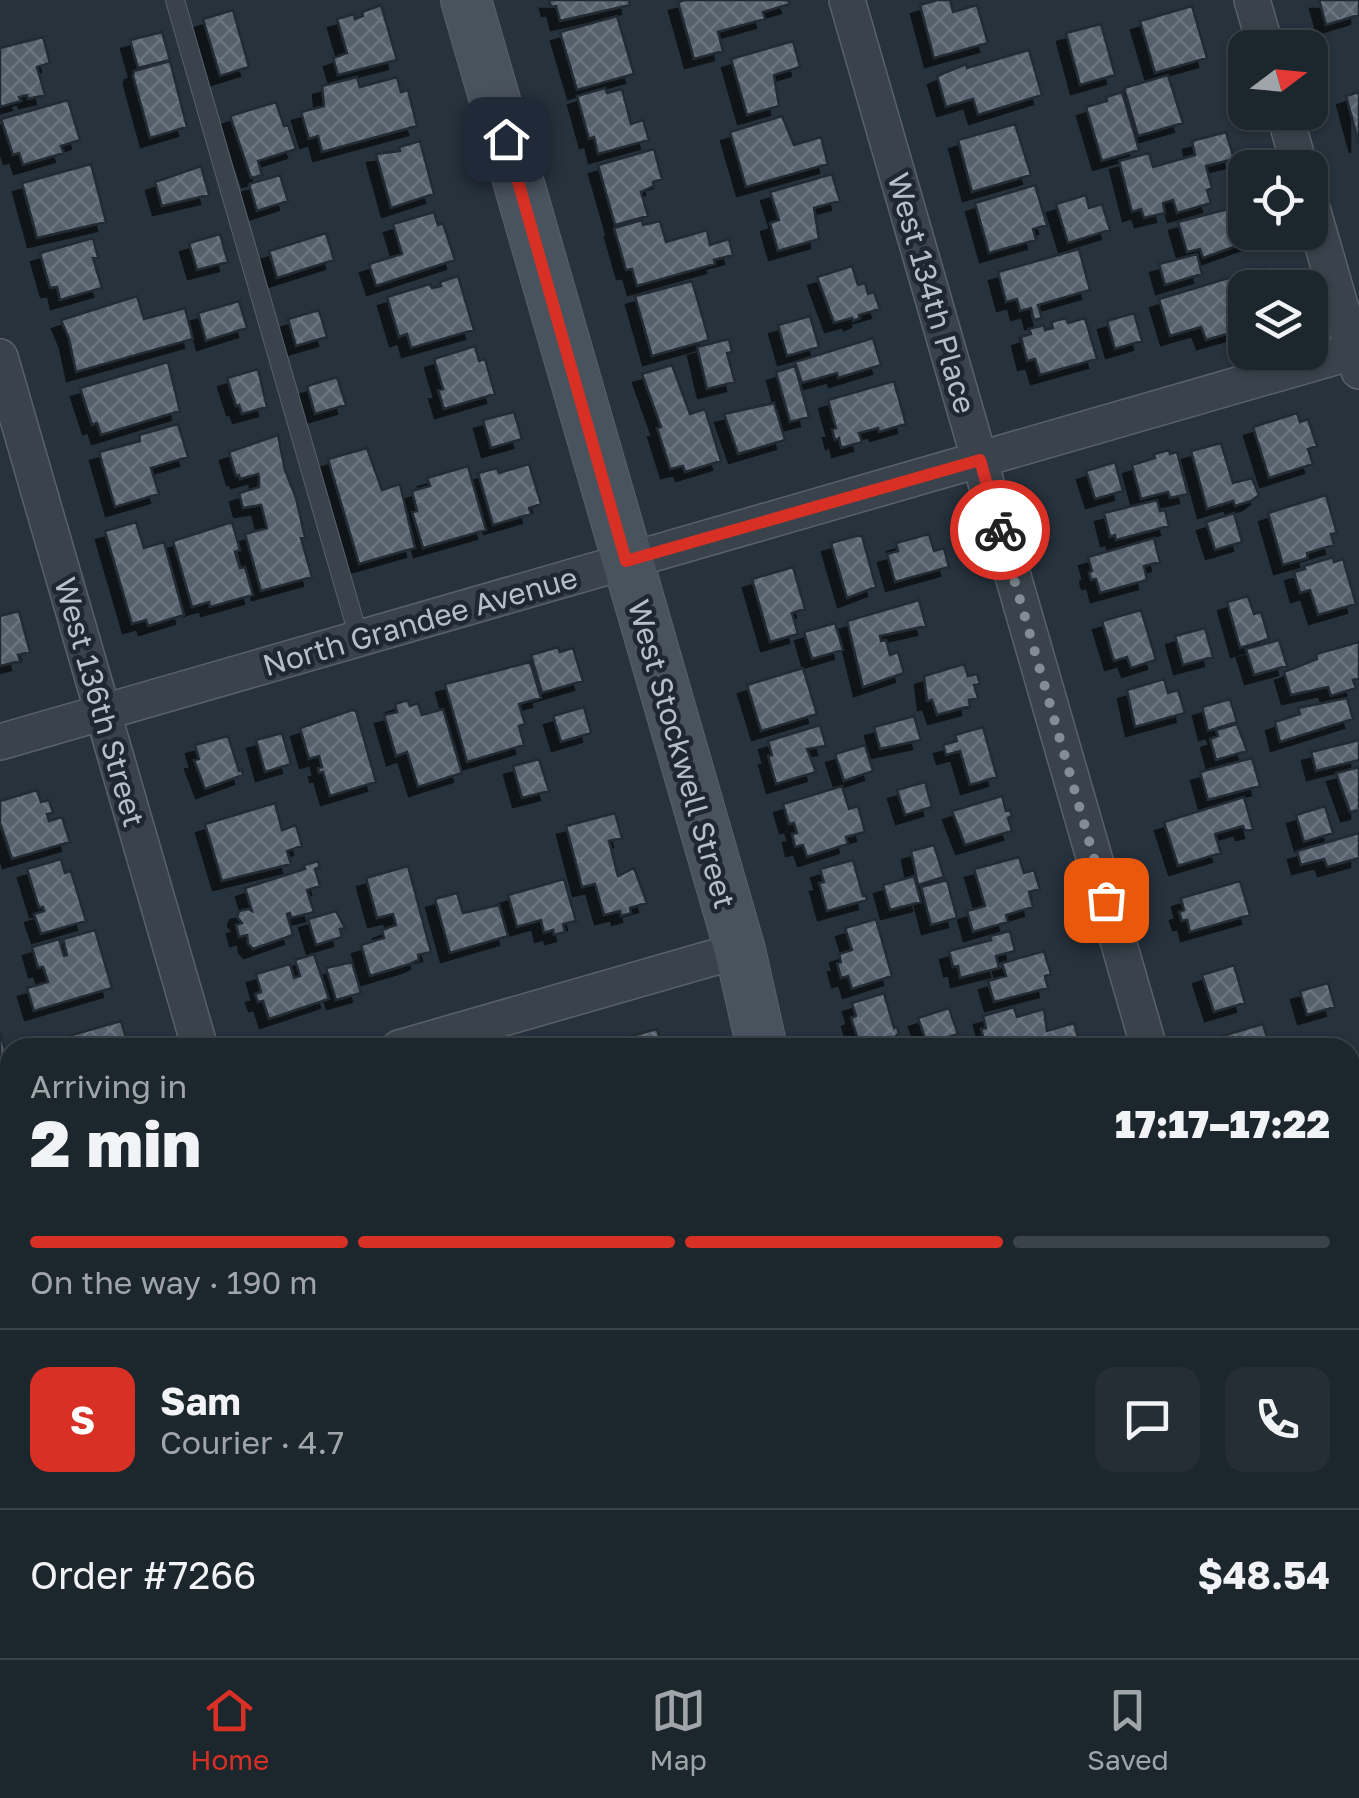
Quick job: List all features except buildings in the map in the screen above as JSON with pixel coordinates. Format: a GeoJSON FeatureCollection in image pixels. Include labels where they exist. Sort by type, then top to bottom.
{"type":"FeatureCollection","features":[{"type":"Feature","properties":{"kind":"street","name":"West Stockwell Street"},"geometry":{"type":"LineString","coordinates":[[466,0],[740,950],[760,1038]]}},
{"type":"Feature","properties":{"kind":"street","name":"West 134th Place"},"geometry":{"type":"LineString","coordinates":[[847,0],[1146,1038]]}},
{"type":"Feature","properties":{"kind":"street"},"geometry":{"type":"LineString","coordinates":[[1252,0],[1261,30]]}},
{"type":"Feature","properties":{"kind":"street"},"geometry":{"type":"LineString","coordinates":[[1325,250],[1357,358]]}},
{"type":"Feature","properties":{"kind":"street","name":"West 136th Street"},"geometry":{"type":"LineString","coordinates":[[0,357],[197,1038]]}},
{"type":"Feature","properties":{"kind":"street","name":"North Grandee Avenue"},"geometry":{"type":"LineString","coordinates":[[0,742],[980,460],[1357,358]]}},
{"type":"Feature","properties":{"kind":"street"},"geometry":{"type":"LineString","coordinates":[[434,1038],[740,950]]}},
{"type":"Feature","properties":{"kind":"lane"},"geometry":{"type":"LineString","coordinates":[[175,0],[359,638]]}},
{"type":"Feature","properties":{"kind":"way so far"},"geometry":{"type":"LineString","coordinates":[[1000,530],[1106,900]]}},
{"type":"Feature","properties":{"kind":"route"},"geometry":{"type":"LineString","coordinates":[[506,139],[626,561],[980,460],[1000,530]]}}]}
